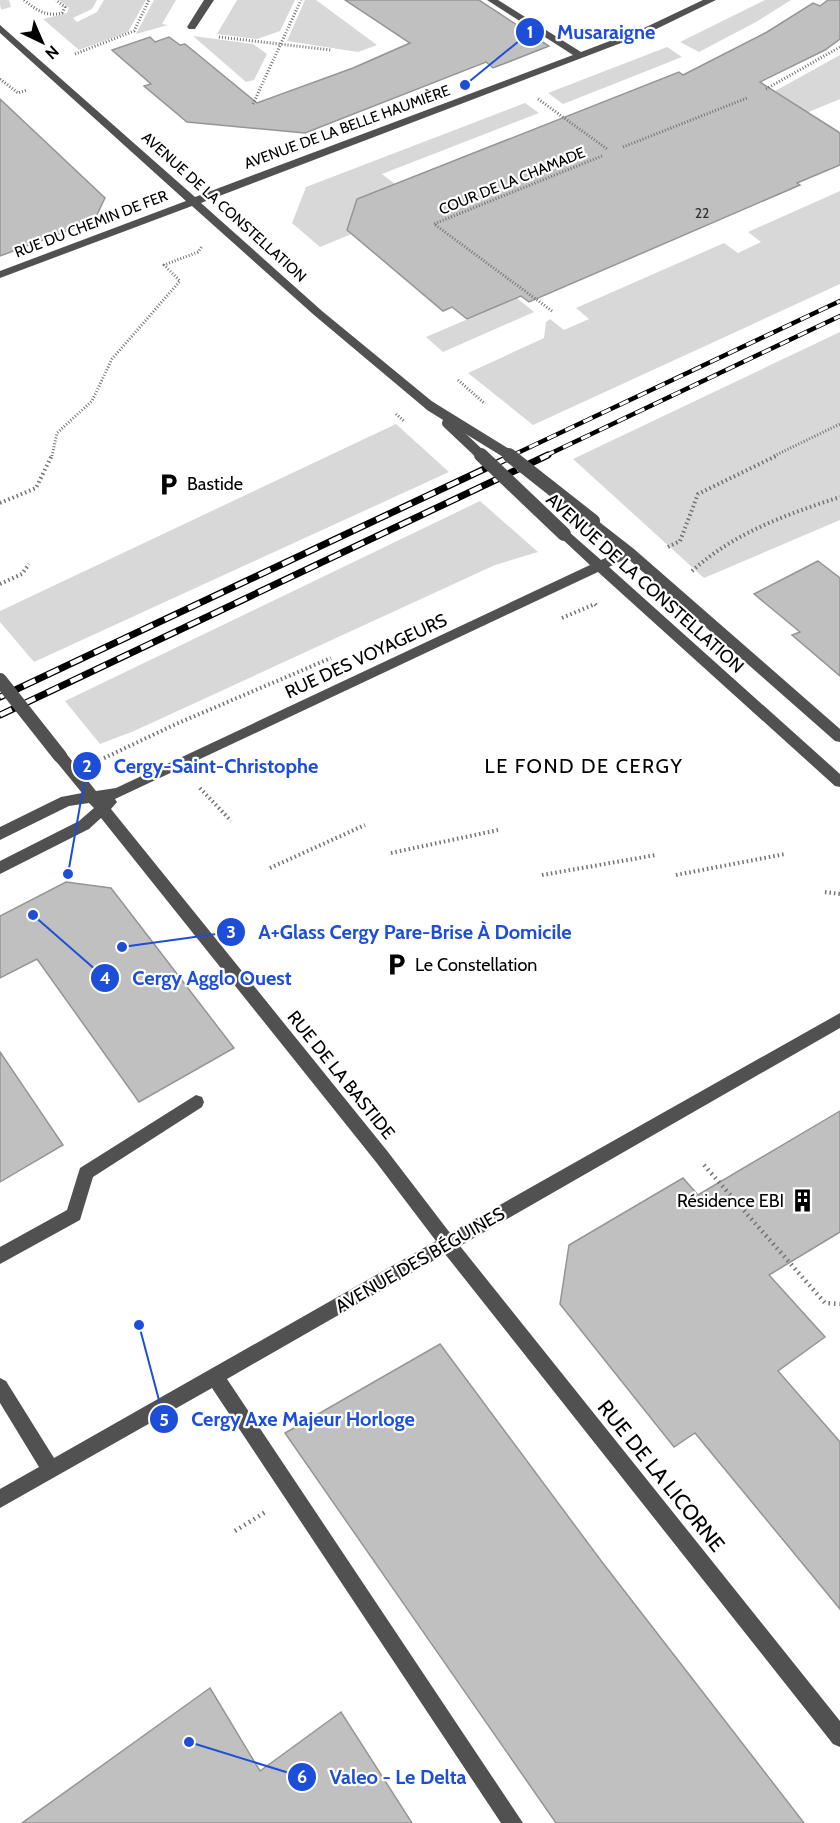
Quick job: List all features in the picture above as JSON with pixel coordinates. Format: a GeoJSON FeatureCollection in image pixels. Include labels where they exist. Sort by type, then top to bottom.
{"type":"FeatureCollection","features":[{"type":"Feature","properties":{"kind":"street"},"geometry":{"type":"LineString","coordinates":[[192,27],[209,0]]}},
{"type":"Feature","properties":{"kind":"street"},"geometry":{"type":"LineString","coordinates":[[492,0],[580,55]]}},
{"type":"Feature","properties":{"kind":"street","name":"AVENUE DE LA BELLE HAUMIÈRE"},"geometry":{"type":"LineString","coordinates":[[192,201],[658,26],[711,0]]}},
{"type":"Feature","properties":{"kind":"street","name":"AVENUE DE LA CONSTELLATION"},"geometry":{"type":"LineString","coordinates":[[0,28],[318,313],[430,406],[564,534],[840,782]]}},
{"type":"Feature","properties":{"kind":"street","name":"RUE DU CHEMIN DE FER"},"geometry":{"type":"LineString","coordinates":[[0,275],[192,201]]}},
{"type":"Feature","properties":{"kind":"street","name":"AVENUE DE LA CONSTELLATION"},"geometry":{"type":"LineString","coordinates":[[430,406],[517,459],[593,520],[840,737]]}},
{"type":"Feature","properties":{"kind":"street","name":"RUE DES VOYAGEURS"},"geometry":{"type":"LineString","coordinates":[[0,868],[84,825],[98,803],[629,552]]}},
{"type":"Feature","properties":{"kind":"street","name":"RUE DE LA BASTIDE"},"geometry":{"type":"LineString","coordinates":[[0,680],[368,1139],[448,1244]]}},
{"type":"Feature","properties":{"kind":"street"},"geometry":{"type":"LineString","coordinates":[[0,834],[66,801],[98,803]]}},
{"type":"Feature","properties":{"kind":"street","name":"AVENUE DES BÉGUINES"},"geometry":{"type":"LineString","coordinates":[[0,1499],[840,1020]]}},
{"type":"Feature","properties":{"kind":"street"},"geometry":{"type":"LineString","coordinates":[[0,1256],[74,1215],[86,1173],[196,1102]]}},
{"type":"Feature","properties":{"kind":"street","name":"RUE DE LA LICORNE"},"geometry":{"type":"LineString","coordinates":[[448,1244],[840,1737]]}},
{"type":"Feature","properties":{"kind":"street"},"geometry":{"type":"LineString","coordinates":[[215,1377],[513,1823]]}},
{"type":"Feature","properties":{"kind":"street"},"geometry":{"type":"LineString","coordinates":[[0,1387],[51,1470]]}},
{"type":"Feature","properties":{"kind":"path"},"geometry":{"type":"LineString","coordinates":[[24,0],[43,15],[52,16],[62,13],[65,7],[56,0]]}},
{"type":"Feature","properties":{"kind":"path"},"geometry":{"type":"LineString","coordinates":[[75,54],[134,31],[148,0]]}},
{"type":"Feature","properties":{"kind":"path"},"geometry":{"type":"LineString","coordinates":[[253,104],[300,0]]}},
{"type":"Feature","properties":{"kind":"path"},"geometry":{"type":"LineString","coordinates":[[192,27],[199,34],[331,50]]}},
{"type":"Feature","properties":{"kind":"path"},"geometry":{"type":"LineString","coordinates":[[766,90],[840,48]]}},
{"type":"Feature","properties":{"kind":"path"},"geometry":{"type":"LineString","coordinates":[[0,79],[18,93],[35,87]]}},
{"type":"Feature","properties":{"kind":"path"},"geometry":{"type":"LineString","coordinates":[[513,81],[607,149]]}},
{"type":"Feature","properties":{"kind":"path"},"geometry":{"type":"LineString","coordinates":[[623,147],[747,98]]}},
{"type":"Feature","properties":{"kind":"path","name":"COUR DE LA CHAMADE"},"geometry":{"type":"LineString","coordinates":[[552,311],[434,224],[602,156]]}},
{"type":"Feature","properties":{"kind":"path"},"geometry":{"type":"LineString","coordinates":[[0,503],[36,488],[52,456],[57,433],[92,401],[112,359],[180,281],[164,265],[198,252],[202,246]]}},
{"type":"Feature","properties":{"kind":"path"},"geometry":{"type":"LineString","coordinates":[[664,549],[680,541],[698,494],[840,424]]}},
{"type":"Feature","properties":{"kind":"path"},"geometry":{"type":"LineString","coordinates":[[691,572],[705,557],[794,512],[840,497]]}},
{"type":"Feature","properties":{"kind":"path"},"geometry":{"type":"LineString","coordinates":[[0,584],[22,574],[30,564]]}},
{"type":"Feature","properties":{"kind":"path"},"geometry":{"type":"LineString","coordinates":[[562,618],[595,604],[602,611]]}},
{"type":"Feature","properties":{"kind":"path"},"geometry":{"type":"LineString","coordinates":[[106,759],[177,724],[337,655]]}},
{"type":"Feature","properties":{"kind":"path"},"geometry":{"type":"LineString","coordinates":[[200,788],[231,821]]}},
{"type":"Feature","properties":{"kind":"path"},"geometry":{"type":"LineString","coordinates":[[270,868],[365,825]]}},
{"type":"Feature","properties":{"kind":"path"},"geometry":{"type":"LineString","coordinates":[[391,853],[498,830]]}},
{"type":"Feature","properties":{"kind":"path"},"geometry":{"type":"LineString","coordinates":[[676,874],[785,854]]}},
{"type":"Feature","properties":{"kind":"path"},"geometry":{"type":"LineString","coordinates":[[542,875],[656,855]]}},
{"type":"Feature","properties":{"kind":"path"},"geometry":{"type":"LineString","coordinates":[[825,892],[840,894]]}},
{"type":"Feature","properties":{"kind":"path"},"geometry":{"type":"LineString","coordinates":[[704,1165],[825,1303],[840,1304]]}},
{"type":"Feature","properties":{"kind":"shaded area"},"geometry":{"type":"Polygon","coordinates":[[[59,0],[97,0],[92,9],[73,18],[77,22],[97,12],[104,0],[146,0],[128,32],[79,50],[43,19],[67,13],[69,8],[59,0]]]}},
{"type":"Feature","properties":{"kind":"shaded area"},"geometry":{"type":"Polygon","coordinates":[[[154,0],[176,0],[162,24],[168,25],[136,34],[154,0]]]}},
{"type":"Feature","properties":{"kind":"shaded area"},"geometry":{"type":"Polygon","coordinates":[[[237,0],[295,0],[280,31],[257,39],[217,34],[237,0]]]}},
{"type":"Feature","properties":{"kind":"shaded area"},"geometry":{"type":"Polygon","coordinates":[[[305,0],[316,0],[377,45],[358,52],[287,41],[305,0]]]}},
{"type":"Feature","properties":{"kind":"shaded area"},"geometry":{"type":"Polygon","coordinates":[[[765,0],[791,0],[756,22],[699,52],[680,42],[765,0]]]}},
{"type":"Feature","properties":{"kind":"shaded area"},"geometry":{"type":"Polygon","coordinates":[[[193,36],[253,44],[267,54],[254,80],[246,82],[193,36]]]}},
{"type":"Feature","properties":{"kind":"shaded area"},"geometry":{"type":"Polygon","coordinates":[[[667,47],[682,57],[563,104],[548,93],[667,47]]]}},
{"type":"Feature","properties":{"kind":"shaded area"},"geometry":{"type":"Polygon","coordinates":[[[840,55],[840,99],[804,114],[801,108],[775,91],[840,55]]]}},
{"type":"Feature","properties":{"kind":"shaded area"},"geometry":{"type":"Polygon","coordinates":[[[525,103],[539,113],[382,174],[404,191],[359,231],[320,247],[292,223],[306,187],[525,103]]]}},
{"type":"Feature","properties":{"kind":"shaded area"},"geometry":{"type":"Polygon","coordinates":[[[840,191],[840,284],[533,425],[468,373],[544,338],[546,322],[550,319],[564,330],[589,319],[576,308],[724,243],[738,253],[761,242],[748,232],[840,191]]]}},
{"type":"Feature","properties":{"kind":"shaded area"},"geometry":{"type":"Polygon","coordinates":[[[517,298],[534,312],[443,352],[426,337],[517,298]]]}},
{"type":"Feature","properties":{"kind":"shaded area"},"geometry":{"type":"Polygon","coordinates":[[[840,332],[840,520],[704,578],[573,459],[840,332]]]}},
{"type":"Feature","properties":{"kind":"shaded area"},"geometry":{"type":"Polygon","coordinates":[[[396,424],[449,472],[34,662],[0,622],[0,611],[396,424]]]}},
{"type":"Feature","properties":{"kind":"shaded area"},"geometry":{"type":"Polygon","coordinates":[[[480,501],[538,552],[495,565],[134,731],[100,744],[65,701],[480,501]]]}},
{"type":"Feature","properties":{"kind":"building"},"geometry":{"type":"Polygon","coordinates":[[[345,0],[479,0],[549,46],[493,68],[486,62],[305,133],[187,122],[144,86],[151,84],[112,50],[150,37],[155,42],[169,37],[180,45],[185,44],[257,103],[353,68],[410,43],[345,0]]]}},
{"type":"Feature","properties":{"kind":"building"},"geometry":{"type":"Polygon","coordinates":[[[828,0],[840,0],[840,39],[825,50],[760,82],[840,133],[840,165],[797,183],[800,185],[529,302],[521,296],[467,319],[452,307],[443,311],[347,230],[357,199],[679,72],[683,75],[767,32],[813,3],[820,6],[828,0]]]}},
{"type":"Feature","properties":{"kind":"building"},"geometry":{"type":"Polygon","coordinates":[[[0,99],[105,198],[94,221],[0,256],[0,99]]]}},
{"type":"Feature","properties":{"kind":"building"},"geometry":{"type":"Polygon","coordinates":[[[818,561],[840,578],[840,676],[792,635],[800,632],[754,594],[818,561]]]}},
{"type":"Feature","properties":{"kind":"building"},"geometry":{"type":"Polygon","coordinates":[[[66,882],[111,888],[234,1048],[139,1102],[37,959],[0,978],[0,916],[66,882]]]}},
{"type":"Feature","properties":{"kind":"building"},"geometry":{"type":"Polygon","coordinates":[[[0,1052],[63,1145],[0,1182],[0,1052]]]}},
{"type":"Feature","properties":{"kind":"building"},"geometry":{"type":"Polygon","coordinates":[[[840,1111],[840,1232],[769,1275],[825,1337],[778,1371],[840,1442],[840,1609],[695,1433],[674,1447],[560,1304],[569,1245],[683,1178],[698,1195],[840,1111]]]}},
{"type":"Feature","properties":{"kind":"building"},"geometry":{"type":"Polygon","coordinates":[[[440,1344],[602,1562],[804,1823],[556,1823],[285,1433],[440,1344]]]}},
{"type":"Feature","properties":{"kind":"building"},"geometry":{"type":"Polygon","coordinates":[[[210,1688],[260,1771],[341,1712],[412,1823],[22,1823],[210,1688]]]}},
{"type":"Feature","properties":{"kind":"tunnel"},"geometry":{"type":"LineString","coordinates":[[0,5],[14,1]]}},
{"type":"Feature","properties":{"kind":"railway"},"geometry":{"type":"LineString","coordinates":[[511,456],[840,301]]}},
{"type":"Feature","properties":{"kind":"railway"},"geometry":{"type":"LineString","coordinates":[[545,456],[840,316]]}},
{"type":"Feature","properties":{"kind":"railway"},"geometry":{"type":"LineString","coordinates":[[0,697],[514,455]]}},
{"type":"Feature","properties":{"kind":"railway"},"geometry":{"type":"LineString","coordinates":[[0,715],[548,455]]}},
{"type":"Feature","properties":{"kind":"place","name":"Musaraigne"},"geometry":{"type":"Point","coordinates":[465,85]}},
{"type":"Feature","properties":{"kind":"place","name":"Bastide"},"geometry":{"type":"Point","coordinates":[169,484]}},
{"type":"Feature","properties":{"kind":"place","name":"Cergy-Saint-Christophe"},"geometry":{"type":"Point","coordinates":[68,874]}},
{"type":"Feature","properties":{"kind":"place","name":"Cergy Agglo Ouest"},"geometry":{"type":"Point","coordinates":[33,915]}},
{"type":"Feature","properties":{"kind":"place","name":"A+Glass Cergy Pare-Brise À Domicile"},"geometry":{"type":"Point","coordinates":[122,947]}},
{"type":"Feature","properties":{"kind":"place","name":"Le Constellation"},"geometry":{"type":"Point","coordinates":[397,965]}},
{"type":"Feature","properties":{"kind":"place","name":"Résidence EBI"},"geometry":{"type":"Point","coordinates":[802,1201]}},
{"type":"Feature","properties":{"kind":"place","name":"Cergy Axe Majeur Horloge"},"geometry":{"type":"Point","coordinates":[139,1325]}},
{"type":"Feature","properties":{"kind":"place","name":"Valeo - Le Delta"},"geometry":{"type":"Point","coordinates":[189,1742]}},
{"type":"Feature","properties":{"kind":"district","name":"LE FOND DE CERGY"},"geometry":{"type":"Point","coordinates":[584,766]}}]}
